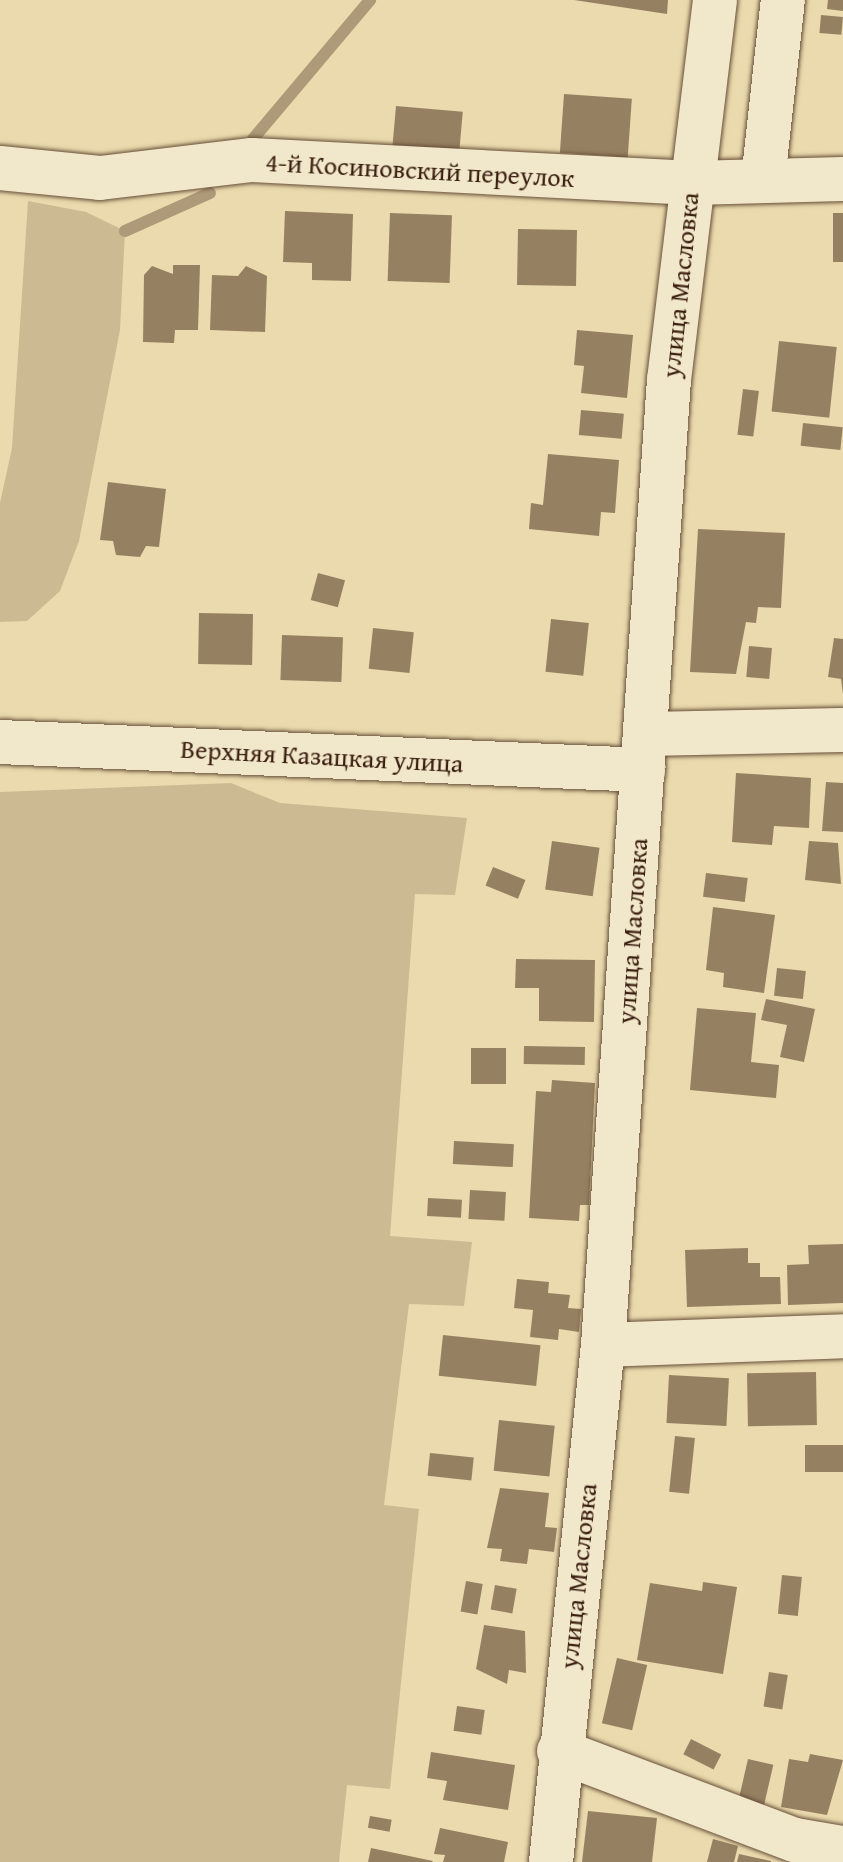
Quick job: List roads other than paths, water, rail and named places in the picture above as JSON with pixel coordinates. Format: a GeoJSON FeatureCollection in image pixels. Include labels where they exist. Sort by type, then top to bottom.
{"type":"FeatureCollection","features":[{"type":"Feature","properties":{"kind":"street","name":"улица Масловка"},"geometry":{"type":"LineString","coordinates":[[551,1862],[559,1751],[603,1345],[669,380],[715,0]]}},
{"type":"Feature","properties":{"kind":"street"},"geometry":{"type":"LineString","coordinates":[[763,180],[783,0]]}},
{"type":"Feature","properties":{"kind":"street","name":"4-й Косиновский переулок"},"geometry":{"type":"LineString","coordinates":[[0,168],[100,178],[252,160],[692,183],[843,179]]}},
{"type":"Feature","properties":{"kind":"street","name":"Верхняя Казацкая улица"},"geometry":{"type":"LineString","coordinates":[[0,742],[644,752],[843,730]]}},
{"type":"Feature","properties":{"kind":"street"},"geometry":{"type":"LineString","coordinates":[[603,1345],[843,1336]]}},
{"type":"Feature","properties":{"kind":"street"},"geometry":{"type":"LineString","coordinates":[[559,1751],[795,1840],[843,1848]]}},
{"type":"Feature","properties":{"kind":"waterway"},"geometry":{"type":"LineString","coordinates":[[253,139],[370,0]]}},
{"type":"Feature","properties":{"kind":"waterway"},"geometry":{"type":"LineString","coordinates":[[125,231],[210,193]]}}]}
